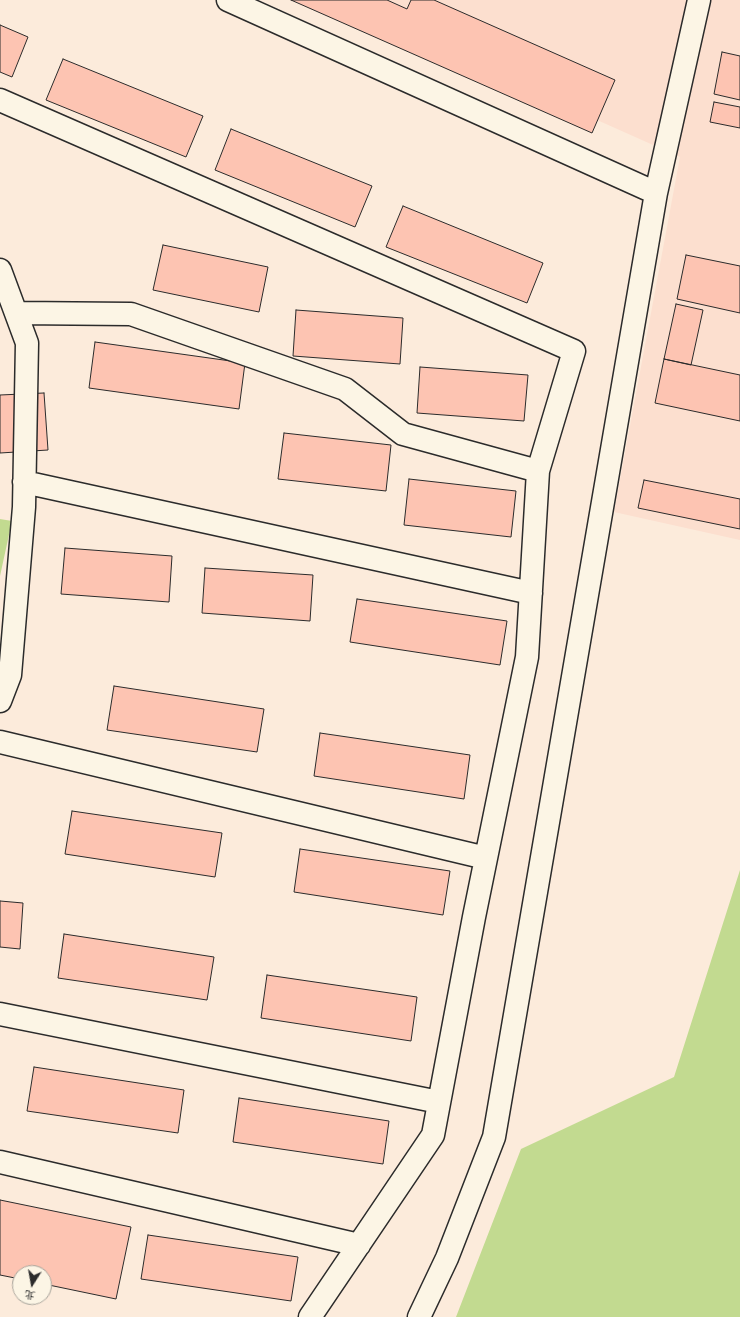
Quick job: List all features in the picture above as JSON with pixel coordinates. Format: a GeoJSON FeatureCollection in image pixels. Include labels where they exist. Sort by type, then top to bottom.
{"type":"FeatureCollection","features":[{"type":"Feature","properties":{"kind":"street"},"geometry":{"type":"LineString","coordinates":[[228,0],[656,193]]}},
{"type":"Feature","properties":{"kind":"street"},"geometry":{"type":"LineString","coordinates":[[419,1317],[447,1258],[494,1137],[656,193],[699,0]]}},
{"type":"Feature","properties":{"kind":"street"},"geometry":{"type":"LineString","coordinates":[[0,100],[574,351],[538,471],[527,657],[486,858],[433,1135],[310,1317]]}},
{"type":"Feature","properties":{"kind":"street"},"geometry":{"type":"LineString","coordinates":[[0,270],[27,343],[24,506],[10,675],[0,702]]}},
{"type":"Feature","properties":{"kind":"street"},"geometry":{"type":"LineString","coordinates":[[16,313],[131,314],[345,389],[403,434],[538,471]]}},
{"type":"Feature","properties":{"kind":"street"},"geometry":{"type":"LineString","coordinates":[[24,482],[531,593]]}},
{"type":"Feature","properties":{"kind":"street"},"geometry":{"type":"LineString","coordinates":[[0,742],[486,858]]}},
{"type":"Feature","properties":{"kind":"street"},"geometry":{"type":"LineString","coordinates":[[0,1014],[439,1102]]}},
{"type":"Feature","properties":{"kind":"street"},"geometry":{"type":"LineString","coordinates":[[0,1162],[359,1245]]}},
{"type":"Feature","properties":{"kind":"shaded area"},"geometry":{"type":"Polygon","coordinates":[[[328,0],[740,0],[740,540],[614,512],[680,157],[328,0]]]}},
{"type":"Feature","properties":{"kind":"green space"},"geometry":{"type":"Polygon","coordinates":[[[0,519],[12,521],[0,576],[0,519]]]}},
{"type":"Feature","properties":{"kind":"green space"},"geometry":{"type":"Polygon","coordinates":[[[740,870],[740,1317],[456,1317],[521,1149],[674,1077],[740,870]]]}},
{"type":"Feature","properties":{"kind":"building"},"geometry":{"type":"Polygon","coordinates":[[[291,0],[387,0],[407,9],[411,0],[434,0],[615,80],[592,133],[291,0]]]}},
{"type":"Feature","properties":{"kind":"building"},"geometry":{"type":"Polygon","coordinates":[[[0,25],[28,37],[12,77],[0,72],[0,25]]]}},
{"type":"Feature","properties":{"kind":"building"},"geometry":{"type":"Polygon","coordinates":[[[722,52],[740,56],[740,100],[714,94],[722,52]]]}},
{"type":"Feature","properties":{"kind":"building"},"geometry":{"type":"Polygon","coordinates":[[[63,59],[203,116],[186,157],[46,100],[63,59]]]}},
{"type":"Feature","properties":{"kind":"building"},"geometry":{"type":"Polygon","coordinates":[[[714,102],[740,107],[740,128],[710,122],[714,102]]]}},
{"type":"Feature","properties":{"kind":"building"},"geometry":{"type":"Polygon","coordinates":[[[231,129],[372,186],[355,227],[215,170],[231,129]]]}},
{"type":"Feature","properties":{"kind":"building"},"geometry":{"type":"Polygon","coordinates":[[[403,206],[543,263],[527,303],[386,247],[403,206]]]}},
{"type":"Feature","properties":{"kind":"building"},"geometry":{"type":"Polygon","coordinates":[[[163,245],[268,267],[259,312],[153,290],[163,245]]]}},
{"type":"Feature","properties":{"kind":"building"},"geometry":{"type":"Polygon","coordinates":[[[686,255],[740,266],[740,313],[677,299],[686,255]]]}},
{"type":"Feature","properties":{"kind":"building"},"geometry":{"type":"Polygon","coordinates":[[[676,304],[703,310],[691,365],[664,359],[676,304]]]}},
{"type":"Feature","properties":{"kind":"building"},"geometry":{"type":"Polygon","coordinates":[[[296,310],[403,318],[400,364],[293,356],[296,310]]]}},
{"type":"Feature","properties":{"kind":"building"},"geometry":{"type":"Polygon","coordinates":[[[95,342],[245,363],[239,409],[89,388],[95,342]]]}},
{"type":"Feature","properties":{"kind":"building"},"geometry":{"type":"Polygon","coordinates":[[[664,359],[740,375],[740,421],[655,403],[664,359]]]}},
{"type":"Feature","properties":{"kind":"building"},"geometry":{"type":"Polygon","coordinates":[[[420,367],[528,375],[524,421],[417,413],[420,367]]]}},
{"type":"Feature","properties":{"kind":"building"},"geometry":{"type":"Polygon","coordinates":[[[44,393],[48,450],[0,453],[0,395],[44,393]]]}},
{"type":"Feature","properties":{"kind":"building"},"geometry":{"type":"Polygon","coordinates":[[[284,433],[391,445],[386,491],[278,479],[284,433]]]}},
{"type":"Feature","properties":{"kind":"building"},"geometry":{"type":"Polygon","coordinates":[[[409,479],[516,491],[511,537],[404,525],[409,479]]]}},
{"type":"Feature","properties":{"kind":"building"},"geometry":{"type":"Polygon","coordinates":[[[644,480],[740,499],[740,529],[638,508],[644,480]]]}},
{"type":"Feature","properties":{"kind":"building"},"geometry":{"type":"Polygon","coordinates":[[[65,548],[172,556],[169,602],[61,594],[65,548]]]}},
{"type":"Feature","properties":{"kind":"building"},"geometry":{"type":"Polygon","coordinates":[[[205,568],[313,575],[310,621],[202,613],[205,568]]]}},
{"type":"Feature","properties":{"kind":"building"},"geometry":{"type":"Polygon","coordinates":[[[357,599],[507,621],[500,665],[350,642],[357,599]]]}},
{"type":"Feature","properties":{"kind":"building"},"geometry":{"type":"Polygon","coordinates":[[[114,686],[264,709],[257,752],[107,730],[114,686]]]}},
{"type":"Feature","properties":{"kind":"building"},"geometry":{"type":"Polygon","coordinates":[[[320,733],[470,755],[464,799],[314,776],[320,733]]]}},
{"type":"Feature","properties":{"kind":"building"},"geometry":{"type":"Polygon","coordinates":[[[72,811],[222,833],[215,877],[65,854],[72,811]]]}},
{"type":"Feature","properties":{"kind":"building"},"geometry":{"type":"Polygon","coordinates":[[[300,849],[450,871],[443,915],[294,892],[300,849]]]}},
{"type":"Feature","properties":{"kind":"building"},"geometry":{"type":"Polygon","coordinates":[[[0,901],[23,903],[20,949],[0,947],[0,901]]]}},
{"type":"Feature","properties":{"kind":"building"},"geometry":{"type":"Polygon","coordinates":[[[64,934],[214,957],[207,1000],[58,978],[64,934]]]}},
{"type":"Feature","properties":{"kind":"building"},"geometry":{"type":"Polygon","coordinates":[[[267,975],[417,997],[411,1041],[261,1018],[267,975]]]}},
{"type":"Feature","properties":{"kind":"building"},"geometry":{"type":"Polygon","coordinates":[[[34,1067],[184,1090],[178,1133],[27,1111],[34,1067]]]}},
{"type":"Feature","properties":{"kind":"building"},"geometry":{"type":"Polygon","coordinates":[[[239,1098],[389,1121],[383,1164],[233,1142],[239,1098]]]}},
{"type":"Feature","properties":{"kind":"building"},"geometry":{"type":"Polygon","coordinates":[[[0,1200],[131,1227],[116,1299],[52,1286],[52,1265],[12,1265],[12,1277],[0,1275],[0,1200]]]}},
{"type":"Feature","properties":{"kind":"building"},"geometry":{"type":"Polygon","coordinates":[[[148,1235],[298,1257],[291,1301],[141,1279],[148,1235]]]}}]}
